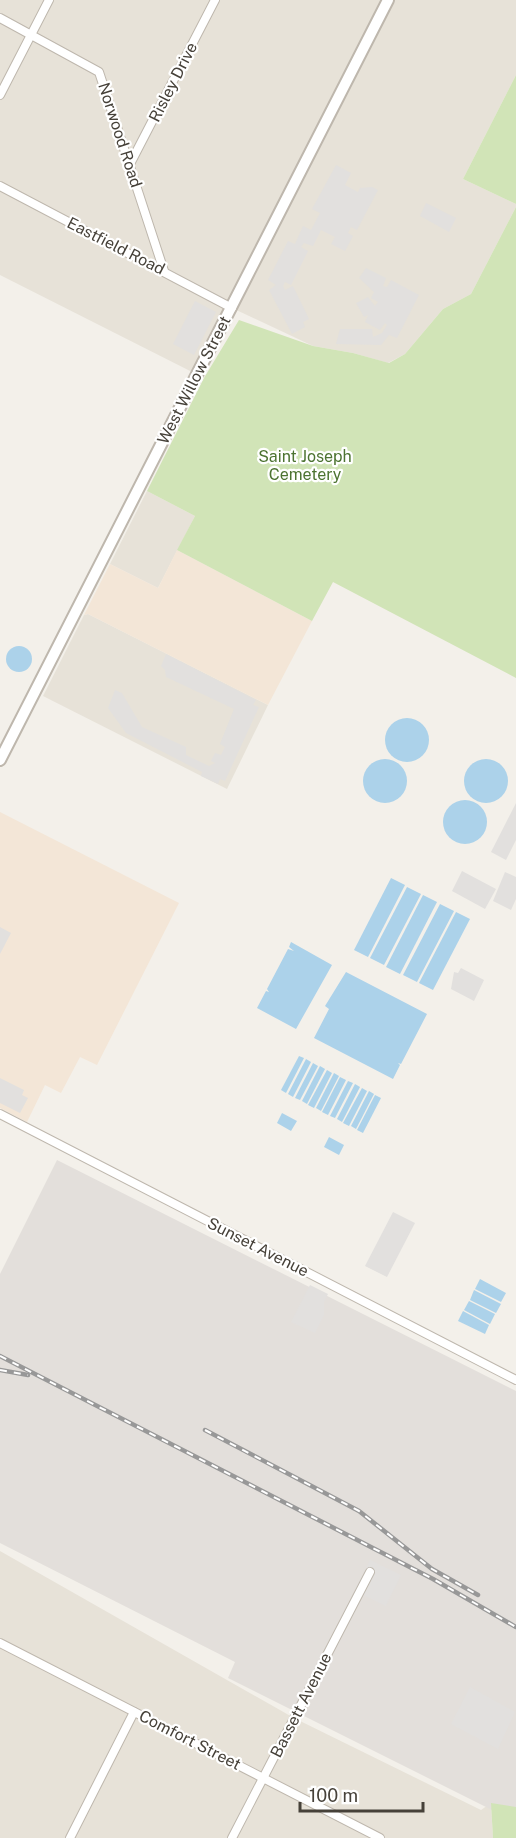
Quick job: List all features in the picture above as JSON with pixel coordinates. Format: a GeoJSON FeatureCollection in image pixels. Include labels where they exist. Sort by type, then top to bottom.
{"type":"FeatureCollection","features":[{"type":"Feature","properties":{"kind":"street"},"geometry":{"type":"LineString","coordinates":[[0,95],[49,0]]}},
{"type":"Feature","properties":{"kind":"street","name":"Risley Drive"},"geometry":{"type":"LineString","coordinates":[[130,164],[215,0]]}},
{"type":"Feature","properties":{"kind":"street","name":"West Willow Street"},"geometry":{"type":"LineString","coordinates":[[0,760],[388,0]]}},
{"type":"Feature","properties":{"kind":"street","name":"Norwood Road"},"geometry":{"type":"LineString","coordinates":[[0,18],[99,72],[164,271]]}},
{"type":"Feature","properties":{"kind":"street","name":"Eastfield Road"},"geometry":{"type":"LineString","coordinates":[[0,186],[232,308]]}},
{"type":"Feature","properties":{"kind":"street","name":"Sunset Avenue"},"geometry":{"type":"LineString","coordinates":[[0,1114],[516,1380]]}},
{"type":"Feature","properties":{"kind":"street","name":"Bassett Avenue"},"geometry":{"type":"LineString","coordinates":[[232,1838],[370,1572]]}},
{"type":"Feature","properties":{"kind":"street","name":"Comfort Street"},"geometry":{"type":"LineString","coordinates":[[1,1646],[380,1838]]}},
{"type":"Feature","properties":{"kind":"street"},"geometry":{"type":"LineString","coordinates":[[70,1838],[134,1712]]}},
{"type":"Feature","properties":{"kind":"shaded area"},"geometry":{"type":"Polygon","coordinates":[[[0,0],[516,0],[516,75],[463,179],[516,204],[516,207],[471,294],[443,309],[405,354],[388,363],[353,353],[313,346],[232,308],[204,378],[0,275],[0,0]]]}},
{"type":"Feature","properties":{"kind":"shaded area"},"geometry":{"type":"Polygon","coordinates":[[[336,165],[351,173],[345,185],[358,192],[360,188],[372,187],[378,190],[357,230],[351,227],[348,233],[353,236],[345,251],[331,244],[335,237],[321,230],[313,246],[304,243],[301,247],[308,251],[291,285],[285,282],[283,286],[285,290],[293,286],[309,319],[303,322],[305,327],[292,334],[269,290],[276,285],[268,280],[288,241],[295,244],[303,226],[311,230],[320,213],[312,209],[336,165]]]}},
{"type":"Feature","properties":{"kind":"shaded area"},"geometry":{"type":"Polygon","coordinates":[[[426,203],[456,218],[449,232],[420,216],[426,203]]]}},
{"type":"Feature","properties":{"kind":"shaded area"},"geometry":{"type":"Polygon","coordinates":[[[366,268],[386,278],[383,286],[387,287],[391,280],[419,295],[397,338],[389,335],[381,345],[336,344],[340,329],[372,329],[373,337],[382,333],[387,325],[385,323],[380,330],[365,322],[368,315],[364,317],[356,303],[368,297],[375,306],[378,302],[371,298],[374,292],[359,278],[366,268]]]}},
{"type":"Feature","properties":{"kind":"shaded area"},"geometry":{"type":"Polygon","coordinates":[[[195,301],[216,312],[194,355],[173,344],[195,301]]]}},
{"type":"Feature","properties":{"kind":"shaded area"},"geometry":{"type":"Polygon","coordinates":[[[147,491],[195,516],[158,588],[110,564],[147,491]]]}},
{"type":"Feature","properties":{"kind":"shaded area"},"geometry":{"type":"Polygon","coordinates":[[[177,550],[312,621],[268,705],[88,614],[84,615],[110,564],[158,588],[177,550]]]}},
{"type":"Feature","properties":{"kind":"shaded area"},"geometry":{"type":"Polygon","coordinates":[[[88,614],[268,705],[227,789],[43,696],[84,615],[88,614]]]}},
{"type":"Feature","properties":{"kind":"shaded area"},"geometry":{"type":"Polygon","coordinates":[[[166,654],[256,700],[253,705],[259,707],[225,781],[220,779],[218,784],[201,776],[202,772],[126,733],[108,708],[115,690],[122,693],[142,727],[186,747],[186,755],[209,766],[215,763],[211,761],[215,753],[221,755],[225,747],[220,744],[234,709],[166,677],[165,670],[161,666],[166,654]]]}},
{"type":"Feature","properties":{"kind":"shaded area"},"geometry":{"type":"Polygon","coordinates":[[[516,803],[516,840],[506,860],[491,852],[516,803]]]}},
{"type":"Feature","properties":{"kind":"shaded area"},"geometry":{"type":"Polygon","coordinates":[[[0,812],[179,903],[97,1065],[80,1057],[61,1093],[45,1085],[27,1122],[0,1108],[0,812]]]}},
{"type":"Feature","properties":{"kind":"shaded area"},"geometry":{"type":"Polygon","coordinates":[[[462,871],[496,889],[485,909],[452,891],[462,871]]]}},
{"type":"Feature","properties":{"kind":"shaded area"},"geometry":{"type":"Polygon","coordinates":[[[505,872],[516,877],[516,899],[511,910],[493,901],[505,872]]]}},
{"type":"Feature","properties":{"kind":"shaded area"},"geometry":{"type":"Polygon","coordinates":[[[0,927],[11,933],[0,954],[0,927]]]}},
{"type":"Feature","properties":{"kind":"shaded area"},"geometry":{"type":"Polygon","coordinates":[[[461,968],[484,980],[474,1001],[451,989],[454,972],[458,973],[461,968]]]}},
{"type":"Feature","properties":{"kind":"shaded area"},"geometry":{"type":"Polygon","coordinates":[[[0,1078],[24,1090],[22,1095],[28,1098],[20,1113],[0,1103],[0,1078]]]}},
{"type":"Feature","properties":{"kind":"shaded area"},"geometry":{"type":"Polygon","coordinates":[[[57,1160],[516,1391],[516,1822],[228,1678],[235,1662],[0,1543],[0,1274],[57,1160]]]}},
{"type":"Feature","properties":{"kind":"shaded area"},"geometry":{"type":"Polygon","coordinates":[[[393,1212],[415,1223],[387,1277],[365,1266],[393,1212]]]}},
{"type":"Feature","properties":{"kind":"shaded area"},"geometry":{"type":"Polygon","coordinates":[[[310,1285],[328,1294],[324,1302],[324,1315],[315,1333],[291,1322],[310,1285]]]}},
{"type":"Feature","properties":{"kind":"shaded area"},"geometry":{"type":"Polygon","coordinates":[[[0,1551],[294,1718],[481,1810],[491,1803],[493,1838],[0,1838],[0,1551]]]}},
{"type":"Feature","properties":{"kind":"shaded area"},"geometry":{"type":"Polygon","coordinates":[[[370,1560],[401,1575],[386,1606],[355,1591],[370,1560]]]}},
{"type":"Feature","properties":{"kind":"shaded area"},"geometry":{"type":"Polygon","coordinates":[[[470,1687],[515,1712],[498,1749],[451,1724],[470,1687]]]}},
{"type":"Feature","properties":{"kind":"green space"},"geometry":{"type":"Polygon","coordinates":[[[516,75],[516,204],[463,179],[516,75]]]}},
{"type":"Feature","properties":{"kind":"green space","name":"Saint Joseph Cemetery"},"geometry":{"type":"Polygon","coordinates":[[[516,207],[516,678],[333,582],[312,621],[177,550],[195,516],[147,491],[204,378],[239,320],[313,346],[353,353],[389,363],[405,354],[443,309],[471,294],[516,207]]]}},
{"type":"Feature","properties":{"kind":"green space"},"geometry":{"type":"Polygon","coordinates":[[[491,1803],[516,1807],[516,1838],[493,1838],[491,1803]]]}},
{"type":"Feature","properties":{"kind":"water"},"geometry":{"type":"Polygon","coordinates":[[[19,646],[28,650],[32,659],[28,668],[19,672],[10,668],[6,659],[10,650],[19,646]]]}},
{"type":"Feature","properties":{"kind":"water"},"geometry":{"type":"Polygon","coordinates":[[[407,718],[416,719],[423,724],[428,731],[428,749],[423,756],[416,761],[407,762],[398,761],[391,756],[386,749],[385,740],[386,731],[391,724],[398,719],[407,718]]]}},
{"type":"Feature","properties":{"kind":"water"},"geometry":{"type":"Polygon","coordinates":[[[385,759],[394,760],[401,765],[406,772],[406,790],[401,797],[394,802],[385,803],[376,802],[369,797],[364,790],[363,781],[364,772],[369,765],[376,760],[385,759]]]}},
{"type":"Feature","properties":{"kind":"water"},"geometry":{"type":"Polygon","coordinates":[[[486,759],[495,760],[502,765],[507,772],[507,790],[502,797],[495,802],[486,803],[477,802],[470,797],[465,790],[464,781],[465,772],[470,765],[477,760],[486,759]]]}},
{"type":"Feature","properties":{"kind":"water"},"geometry":{"type":"Polygon","coordinates":[[[465,800],[474,801],[481,806],[486,813],[486,831],[481,838],[474,843],[465,844],[456,843],[449,838],[444,831],[443,822],[444,813],[449,806],[456,801],[465,800]]]}},
{"type":"Feature","properties":{"kind":"water"},"geometry":{"type":"Polygon","coordinates":[[[391,878],[405,885],[368,957],[354,950],[391,878]]]}},
{"type":"Feature","properties":{"kind":"water"},"geometry":{"type":"Polygon","coordinates":[[[407,887],[421,894],[384,965],[370,958],[407,887]]]}},
{"type":"Feature","properties":{"kind":"water"},"geometry":{"type":"Polygon","coordinates":[[[423,895],[437,902],[400,974],[386,967],[423,895]]]}},
{"type":"Feature","properties":{"kind":"water"},"geometry":{"type":"Polygon","coordinates":[[[440,904],[454,911],[417,982],[403,975],[440,904]]]}},
{"type":"Feature","properties":{"kind":"water"},"geometry":{"type":"Polygon","coordinates":[[[456,912],[470,919],[433,990],[419,983],[456,912]]]}},
{"type":"Feature","properties":{"kind":"water"},"geometry":{"type":"Polygon","coordinates":[[[291,942],[332,965],[296,1029],[257,1008],[266,991],[269,992],[267,989],[288,949],[294,951],[289,947],[291,942]]]}},
{"type":"Feature","properties":{"kind":"water"},"geometry":{"type":"Polygon","coordinates":[[[346,972],[427,1014],[401,1064],[398,1063],[400,1065],[393,1079],[314,1038],[329,1009],[325,1006],[346,972]]]}},
{"type":"Feature","properties":{"kind":"water"},"geometry":{"type":"Polygon","coordinates":[[[299,1056],[304,1058],[286,1093],[281,1090],[299,1056]]]}},
{"type":"Feature","properties":{"kind":"water"},"geometry":{"type":"Polygon","coordinates":[[[306,1059],[311,1062],[293,1097],[288,1094],[306,1059]]]}},
{"type":"Feature","properties":{"kind":"water"},"geometry":{"type":"Polygon","coordinates":[[[313,1063],[318,1066],[300,1100],[295,1098],[313,1063]]]}},
{"type":"Feature","properties":{"kind":"water"},"geometry":{"type":"Polygon","coordinates":[[[320,1066],[325,1069],[307,1104],[302,1101],[320,1066]]]}},
{"type":"Feature","properties":{"kind":"water"},"geometry":{"type":"Polygon","coordinates":[[[327,1070],[332,1073],[314,1108],[308,1105],[327,1070]]]}},
{"type":"Feature","properties":{"kind":"water"},"geometry":{"type":"Polygon","coordinates":[[[334,1073],[339,1076],[321,1111],[316,1108],[334,1073]]]}},
{"type":"Feature","properties":{"kind":"water"},"geometry":{"type":"Polygon","coordinates":[[[340,1077],[346,1080],[328,1115],[322,1112],[340,1077]]]}},
{"type":"Feature","properties":{"kind":"water"},"geometry":{"type":"Polygon","coordinates":[[[348,1081],[353,1083],[335,1118],[330,1116],[348,1081]]]}},
{"type":"Feature","properties":{"kind":"water"},"geometry":{"type":"Polygon","coordinates":[[[355,1084],[360,1087],[342,1122],[337,1119],[355,1084]]]}},
{"type":"Feature","properties":{"kind":"water"},"geometry":{"type":"Polygon","coordinates":[[[362,1088],[367,1091],[349,1126],[343,1123],[362,1088]]]}},
{"type":"Feature","properties":{"kind":"water"},"geometry":{"type":"Polygon","coordinates":[[[369,1091],[374,1094],[356,1129],[351,1126],[369,1091]]]}},
{"type":"Feature","properties":{"kind":"water"},"geometry":{"type":"Polygon","coordinates":[[[375,1095],[381,1098],[363,1133],[357,1130],[375,1095]]]}},
{"type":"Feature","properties":{"kind":"water"},"geometry":{"type":"Polygon","coordinates":[[[282,1113],[297,1121],[291,1131],[277,1123],[282,1113]]]}},
{"type":"Feature","properties":{"kind":"water"},"geometry":{"type":"Polygon","coordinates":[[[329,1137],[344,1145],[339,1155],[324,1147],[329,1137]]]}},
{"type":"Feature","properties":{"kind":"water"},"geometry":{"type":"Polygon","coordinates":[[[480,1279],[506,1293],[501,1302],[475,1289],[480,1279]]]}},
{"type":"Feature","properties":{"kind":"water"},"geometry":{"type":"Polygon","coordinates":[[[474,1290],[501,1304],[496,1313],[470,1300],[474,1290]]]}},
{"type":"Feature","properties":{"kind":"water"},"geometry":{"type":"Polygon","coordinates":[[[469,1301],[495,1314],[490,1324],[464,1310],[469,1301]]]}},
{"type":"Feature","properties":{"kind":"water"},"geometry":{"type":"Polygon","coordinates":[[[463,1311],[489,1325],[485,1334],[458,1321],[463,1311]]]}},
{"type":"Feature","properties":{"kind":"railway"},"geometry":{"type":"LineString","coordinates":[[0,1356],[433,1579],[516,1627]]}},
{"type":"Feature","properties":{"kind":"railway"},"geometry":{"type":"LineString","coordinates":[[0,1370],[28,1375]]}},
{"type":"Feature","properties":{"kind":"railway"},"geometry":{"type":"LineString","coordinates":[[205,1430],[359,1511],[432,1569],[478,1595]]}}]}
